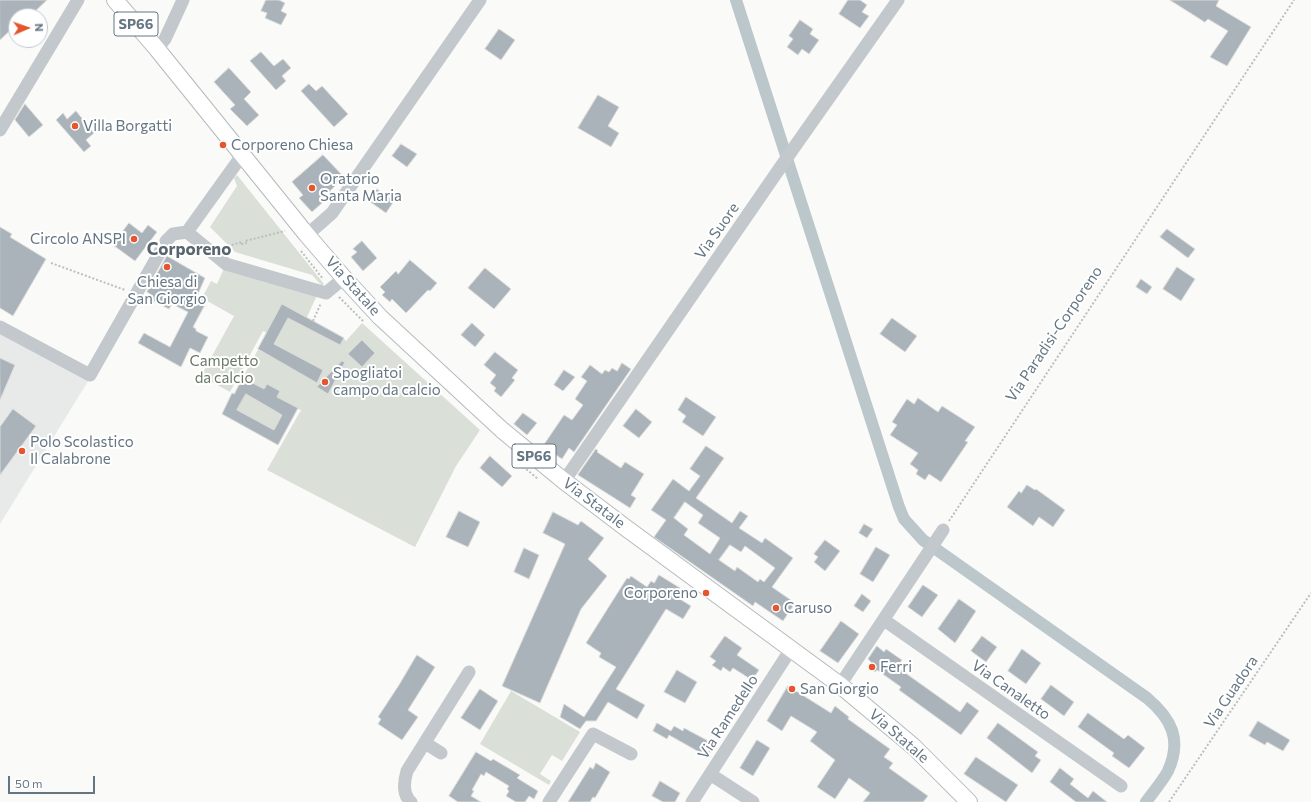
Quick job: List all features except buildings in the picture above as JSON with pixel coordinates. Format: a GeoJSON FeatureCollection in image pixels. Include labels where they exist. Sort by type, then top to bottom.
{"type":"FeatureCollection","features":[{"type":"Feature","properties":{"kind":"main road","name":"Via Statale"},"geometry":{"type":"LineString","coordinates":[[115,0],[243,154],[307,235],[380,317],[502,430],[564,481],[840,685],[914,747],[969,802]]}},
{"type":"Feature","properties":{"kind":"street"},"geometry":{"type":"LineString","coordinates":[[2,122],[78,0]]}},
{"type":"Feature","properties":{"kind":"street"},"geometry":{"type":"LineString","coordinates":[[157,49],[164,39],[183,0]]}},
{"type":"Feature","properties":{"kind":"street"},"geometry":{"type":"LineString","coordinates":[[307,235],[332,213],[480,0]]}},
{"type":"Feature","properties":{"kind":"street","name":"Via Suore"},"geometry":{"type":"LineString","coordinates":[[564,481],[793,149],[898,0]]}},
{"type":"Feature","properties":{"kind":"street"},"geometry":{"type":"LineString","coordinates":[[0,327],[90,375],[163,247],[173,234],[187,232],[243,154]]}},
{"type":"Feature","properties":{"kind":"street"},"geometry":{"type":"LineString","coordinates":[[187,232],[226,264],[326,293],[344,278]]}},
{"type":"Feature","properties":{"kind":"street"},"geometry":{"type":"LineString","coordinates":[[840,685],[926,558],[943,530]]}},
{"type":"Feature","properties":{"kind":"street","name":"Via Canaletto"},"geometry":{"type":"LineString","coordinates":[[884,620],[1121,786]]}},
{"type":"Feature","properties":{"kind":"street","name":"Via Ramedello"},"geometry":{"type":"LineString","coordinates":[[692,802],[791,649]]}},
{"type":"Feature","properties":{"kind":"street"},"geometry":{"type":"LineString","coordinates":[[411,802],[405,792],[404,780],[407,771],[469,672]]}},
{"type":"Feature","properties":{"kind":"street"},"geometry":{"type":"LineString","coordinates":[[548,802],[593,734],[632,754]]}},
{"type":"Feature","properties":{"kind":"street"},"geometry":{"type":"LineString","coordinates":[[425,743],[441,753]]}},
{"type":"Feature","properties":{"kind":"street"},"geometry":{"type":"LineString","coordinates":[[710,774],[753,802]]}},
{"type":"Feature","properties":{"kind":"path","name":"Via Paradisi-Corporeno"},"geometry":{"type":"LineString","coordinates":[[943,530],[1294,0]]}},
{"type":"Feature","properties":{"kind":"path"},"geometry":{"type":"LineString","coordinates":[[216,255],[228,246],[242,242],[242,244],[246,243],[245,241],[285,231]]}},
{"type":"Feature","properties":{"kind":"path"},"geometry":{"type":"LineString","coordinates":[[51,264],[126,290]]}},
{"type":"Feature","properties":{"kind":"path"},"geometry":{"type":"LineString","coordinates":[[313,321],[326,293]]}},
{"type":"Feature","properties":{"kind":"path","name":"Via Guadora"},"geometry":{"type":"LineString","coordinates":[[1169,802],[1311,594]]}},
{"type":"Feature","properties":{"kind":"shaded area","name":"Polo Scolastico Il Calabrone"},"geometry":{"type":"Polygon","coordinates":[[[0,333],[90,378],[0,524],[0,333]]]}},
{"type":"Feature","properties":{"kind":"green space"},"geometry":{"type":"Polygon","coordinates":[[[237,175],[324,284],[322,286],[312,275],[235,252],[210,227],[237,186],[234,178],[237,175]]]}},
{"type":"Feature","properties":{"kind":"green space","name":"Campetto da calcio"},"geometry":{"type":"Polygon","coordinates":[[[226,264],[319,291],[307,317],[341,336],[346,341],[362,323],[480,430],[456,466],[415,547],[267,470],[301,410],[298,409],[278,445],[222,414],[232,393],[234,394],[267,333],[263,331],[230,392],[201,376],[234,316],[202,298],[211,281],[217,284],[226,264]]]}},
{"type":"Feature","properties":{"kind":"green space"},"geometry":{"type":"Polygon","coordinates":[[[511,691],[580,732],[562,761],[552,755],[540,774],[551,781],[549,785],[480,744],[511,691]]]}},
{"type":"Feature","properties":{"kind":"waterway"},"geometry":{"type":"LineString","coordinates":[[736,0],[904,519],[923,540],[1147,698],[1163,714],[1172,731],[1174,740],[1172,760],[1168,771],[1146,802]]}},
{"type":"Feature","properties":{"kind":"place","name":"Villa Borgatti"},"geometry":{"type":"Point","coordinates":[75,126]}},
{"type":"Feature","properties":{"kind":"place","name":"Corporeno Chiesa"},"geometry":{"type":"Point","coordinates":[223,145]}},
{"type":"Feature","properties":{"kind":"place","name":"Oratorio Santa Maria"},"geometry":{"type":"Point","coordinates":[312,188]}},
{"type":"Feature","properties":{"kind":"place","name":"Circolo ANSPI"},"geometry":{"type":"Point","coordinates":[134,239]}},
{"type":"Feature","properties":{"kind":"place","name":"Chiesa di San Giorgio"},"geometry":{"type":"Point","coordinates":[167,267]}},
{"type":"Feature","properties":{"kind":"place","name":"Spogliatoi campo da calcio"},"geometry":{"type":"Point","coordinates":[325,382]}},
{"type":"Feature","properties":{"kind":"place","name":"Polo Scolastico Il Calabrone"},"geometry":{"type":"Point","coordinates":[22,451]}},
{"type":"Feature","properties":{"kind":"place","name":"Corporeno"},"geometry":{"type":"Point","coordinates":[706,593]}},
{"type":"Feature","properties":{"kind":"place","name":"Caruso"},"geometry":{"type":"Point","coordinates":[776,608]}},
{"type":"Feature","properties":{"kind":"place","name":"Ferri"},"geometry":{"type":"Point","coordinates":[872,667]}},
{"type":"Feature","properties":{"kind":"place","name":"San Giorgio"},"geometry":{"type":"Point","coordinates":[792,689]}},
{"type":"Feature","properties":{"kind":"district","name":"Corporeno"},"geometry":{"type":"Point","coordinates":[189,249]}}]}
